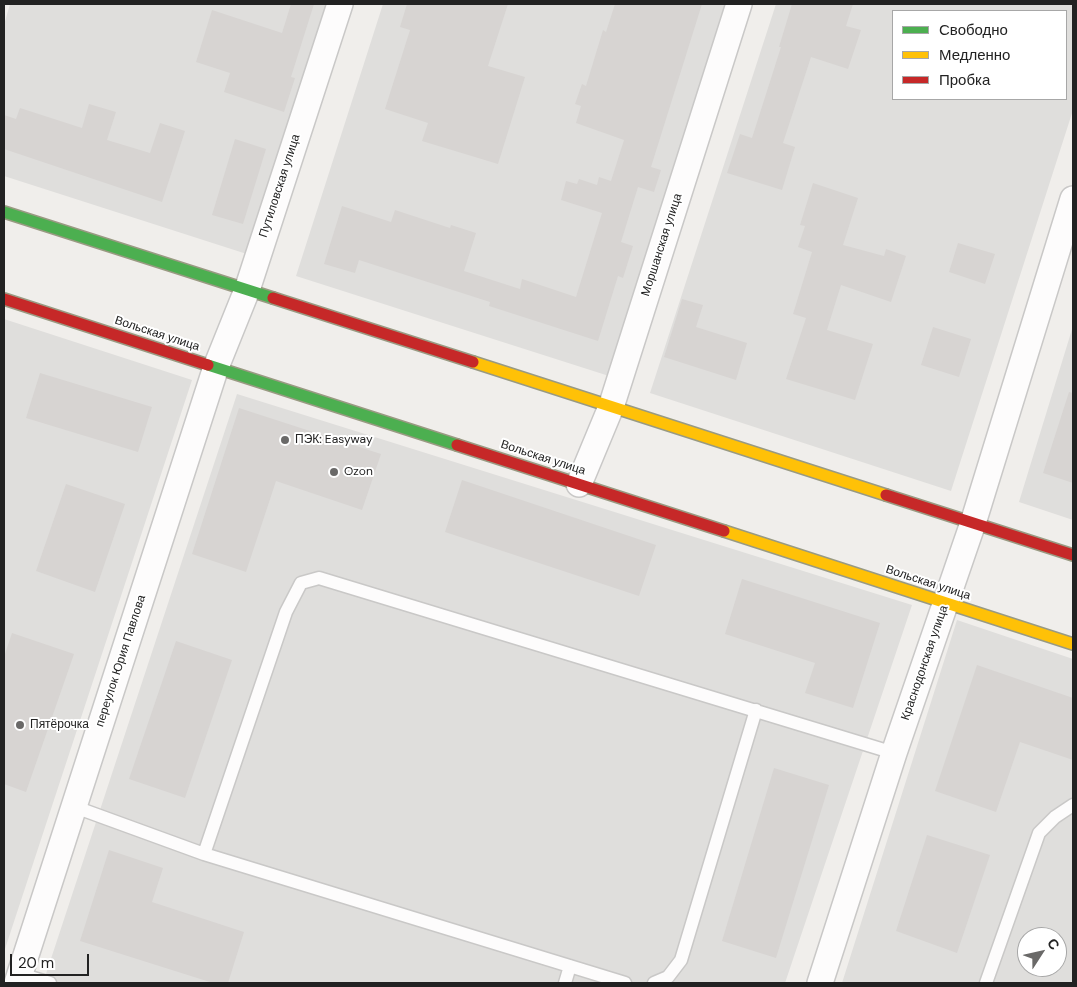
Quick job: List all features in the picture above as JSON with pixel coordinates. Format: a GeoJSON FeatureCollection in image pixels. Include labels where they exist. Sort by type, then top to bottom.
{"type":"FeatureCollection","features":[{"type":"Feature","properties":{"kind":"main road"},"geometry":{"type":"LineString","coordinates":[[4,212],[1073,555]]}},
{"type":"Feature","properties":{"kind":"main road","name":"Вольская улица"},"geometry":{"type":"LineString","coordinates":[[4,299],[1073,644]]}},
{"type":"Feature","properties":{"kind":"street","name":"Путиловская улица"},"geometry":{"type":"LineString","coordinates":[[216,367],[247,290],[340,4]]}},
{"type":"Feature","properties":{"kind":"street","name":"Моршанская улица"},"geometry":{"type":"LineString","coordinates":[[579,484],[610,407],[739,4]]}},
{"type":"Feature","properties":{"kind":"street","name":"Краснодонская улица"},"geometry":{"type":"LineString","coordinates":[[820,983],[894,753],[973,523],[1073,199]]}},
{"type":"Feature","properties":{"kind":"street","name":"переулок Юрия Павлова"},"geometry":{"type":"LineString","coordinates":[[18,979],[216,367]]}},
{"type":"Feature","properties":{"kind":"lane"},"geometry":{"type":"LineString","coordinates":[[204,854],[286,612],[301,583],[319,578],[894,753]]}},
{"type":"Feature","properties":{"kind":"lane"},"geometry":{"type":"LineString","coordinates":[[654,983],[668,977],[681,960],[756,710]]}},
{"type":"Feature","properties":{"kind":"lane"},"geometry":{"type":"LineString","coordinates":[[986,983],[1039,833],[1055,817],[1073,805]]}},
{"type":"Feature","properties":{"kind":"lane"},"geometry":{"type":"LineString","coordinates":[[75,807],[204,854],[625,983]]}},
{"type":"Feature","properties":{"kind":"lane"},"geometry":{"type":"LineString","coordinates":[[565,983],[570,966]]}},
{"type":"Feature","properties":{"kind":"lane"},"geometry":{"type":"LineString","coordinates":[[18,979],[50,983]]}},
{"type":"Feature","properties":{"kind":"shaded area"},"geometry":{"type":"Polygon","coordinates":[[[10,4],[334,4],[253,256],[4,176],[4,25],[10,4]]]}},
{"type":"Feature","properties":{"kind":"shaded area"},"geometry":{"type":"Polygon","coordinates":[[[383,4],[725,4],[609,376],[296,276],[383,4]]]}},
{"type":"Feature","properties":{"kind":"shaded area"},"geometry":{"type":"Polygon","coordinates":[[[776,4],[1073,4],[1073,110],[951,491],[650,393],[776,4]]]}},
{"type":"Feature","properties":{"kind":"shaded area"},"geometry":{"type":"Polygon","coordinates":[[[4,319],[192,380],[4,952],[4,319]]]}},
{"type":"Feature","properties":{"kind":"shaded area"},"geometry":{"type":"Polygon","coordinates":[[[1073,326],[1073,520],[1019,502],[1073,326]]]}},
{"type":"Feature","properties":{"kind":"shaded area"},"geometry":{"type":"Polygon","coordinates":[[[237,394],[912,605],[785,983],[43,983],[237,394]]]}},
{"type":"Feature","properties":{"kind":"shaded area"},"geometry":{"type":"Polygon","coordinates":[[[957,620],[1073,659],[1073,983],[842,983],[957,620]]]}},
{"type":"Feature","properties":{"kind":"building"},"geometry":{"type":"Polygon","coordinates":[[[291,4],[314,4],[291,77],[295,78],[284,112],[224,92],[230,73],[196,62],[212,10],[282,33],[291,4]]]}},
{"type":"Feature","properties":{"kind":"building"},"geometry":{"type":"Polygon","coordinates":[[[407,4],[508,4],[488,66],[525,77],[498,164],[422,141],[428,123],[385,109],[410,30],[400,27],[407,4]]]}},
{"type":"Feature","properties":{"kind":"building"},"geometry":{"type":"Polygon","coordinates":[[[615,4],[702,4],[651,167],[661,170],[654,192],[638,187],[621,242],[633,246],[623,278],[618,276],[598,341],[489,306],[490,302],[359,260],[355,273],[324,264],[342,206],[391,222],[395,210],[450,228],[451,225],[476,233],[464,271],[520,289],[522,279],[576,297],[602,213],[561,200],[566,181],[577,184],[579,179],[597,185],[599,177],[611,181],[624,140],[576,123],[581,106],[575,104],[582,84],[586,86],[603,30],[606,32],[615,4]]]}},
{"type":"Feature","properties":{"kind":"building"},"geometry":{"type":"Polygon","coordinates":[[[792,4],[853,4],[846,26],[861,30],[848,69],[811,57],[783,143],[795,147],[782,190],[727,173],[740,134],[752,138],[781,47],[779,47],[792,4]]]}},
{"type":"Feature","properties":{"kind":"building"},"geometry":{"type":"Polygon","coordinates":[[[89,104],[116,112],[107,140],[150,153],[160,123],[185,131],[162,202],[4,149],[4,115],[16,119],[20,108],[82,128],[89,104]]]}},
{"type":"Feature","properties":{"kind":"building"},"geometry":{"type":"Polygon","coordinates":[[[235,139],[266,149],[243,224],[212,215],[235,139]]]}},
{"type":"Feature","properties":{"kind":"building"},"geometry":{"type":"Polygon","coordinates":[[[813,183],[858,198],[843,245],[884,256],[886,249],[906,256],[891,302],[841,285],[827,330],[873,344],[855,400],[786,379],[806,318],[793,314],[812,252],[798,247],[805,226],[800,225],[813,183]]]}},
{"type":"Feature","properties":{"kind":"building"},"geometry":{"type":"Polygon","coordinates":[[[958,243],[995,254],[985,284],[949,272],[958,243]]]}},
{"type":"Feature","properties":{"kind":"building"},"geometry":{"type":"Polygon","coordinates":[[[682,299],[703,305],[696,327],[747,343],[736,380],[664,357],[682,299]]]}},
{"type":"Feature","properties":{"kind":"building"},"geometry":{"type":"Polygon","coordinates":[[[933,327],[971,339],[959,377],[921,365],[933,327]]]}},
{"type":"Feature","properties":{"kind":"building"},"geometry":{"type":"Polygon","coordinates":[[[40,373],[152,407],[138,452],[26,418],[40,373]]]}},
{"type":"Feature","properties":{"kind":"building"},"geometry":{"type":"Polygon","coordinates":[[[1069,392],[1073,393],[1073,483],[1043,473],[1069,392]]]}},
{"type":"Feature","properties":{"kind":"building"},"geometry":{"type":"Polygon","coordinates":[[[239,408],[381,454],[362,510],[276,481],[246,572],[192,554],[239,408]]]}},
{"type":"Feature","properties":{"kind":"building"},"geometry":{"type":"Polygon","coordinates":[[[462,480],[656,545],[639,596],[445,532],[462,480]]]}},
{"type":"Feature","properties":{"kind":"building"},"geometry":{"type":"Polygon","coordinates":[[[66,484],[125,504],[95,592],[36,571],[66,484]]]}},
{"type":"Feature","properties":{"kind":"building"},"geometry":{"type":"Polygon","coordinates":[[[742,579],[880,623],[853,708],[805,693],[815,663],[725,634],[742,579]]]}},
{"type":"Feature","properties":{"kind":"building"},"geometry":{"type":"Polygon","coordinates":[[[12,633],[74,654],[26,792],[4,784],[4,657],[12,633]]]}},
{"type":"Feature","properties":{"kind":"building"},"geometry":{"type":"Polygon","coordinates":[[[176,641],[232,660],[185,798],[129,779],[176,641]]]}},
{"type":"Feature","properties":{"kind":"building"},"geometry":{"type":"Polygon","coordinates":[[[977,665],[1073,698],[1073,760],[1020,742],[996,812],[935,791],[977,665]]]}},
{"type":"Feature","properties":{"kind":"building"},"geometry":{"type":"Polygon","coordinates":[[[774,768],[829,785],[776,958],[722,941],[774,768]]]}},
{"type":"Feature","properties":{"kind":"building"},"geometry":{"type":"Polygon","coordinates":[[[927,835],[990,855],[957,953],[896,931],[927,835]]]}},
{"type":"Feature","properties":{"kind":"building"},"geometry":{"type":"Polygon","coordinates":[[[109,850],[163,868],[152,902],[244,932],[228,983],[213,983],[80,941],[109,850]]]}},
{"type":"Feature","properties":{"kind":"traffic: fast"},"geometry":{"type":"LineString","coordinates":[[4,212],[273,298]]}},
{"type":"Feature","properties":{"kind":"traffic: fast"},"geometry":{"type":"LineString","coordinates":[[208,365],[457,445]]}},
{"type":"Feature","properties":{"kind":"traffic: slow"},"geometry":{"type":"LineString","coordinates":[[473,362],[886,495]]}},
{"type":"Feature","properties":{"kind":"traffic: slow"},"geometry":{"type":"LineString","coordinates":[[724,531],[1073,644]]}},
{"type":"Feature","properties":{"kind":"traffic: jam"},"geometry":{"type":"LineString","coordinates":[[273,298],[473,362]]}},
{"type":"Feature","properties":{"kind":"traffic: jam"},"geometry":{"type":"LineString","coordinates":[[4,299],[208,365]]}},
{"type":"Feature","properties":{"kind":"traffic: jam"},"geometry":{"type":"LineString","coordinates":[[457,445],[724,531]]}},
{"type":"Feature","properties":{"kind":"traffic: jam"},"geometry":{"type":"LineString","coordinates":[[886,495],[1073,555]]}},
{"type":"Feature","properties":{"kind":"place","name":"ПЭК: Easyway"},"geometry":{"type":"Point","coordinates":[285,440]}},
{"type":"Feature","properties":{"kind":"place","name":"Ozon"},"geometry":{"type":"Point","coordinates":[334,472]}},
{"type":"Feature","properties":{"kind":"place","name":"Пятёрочка"},"geometry":{"type":"Point","coordinates":[20,725]}}]}
